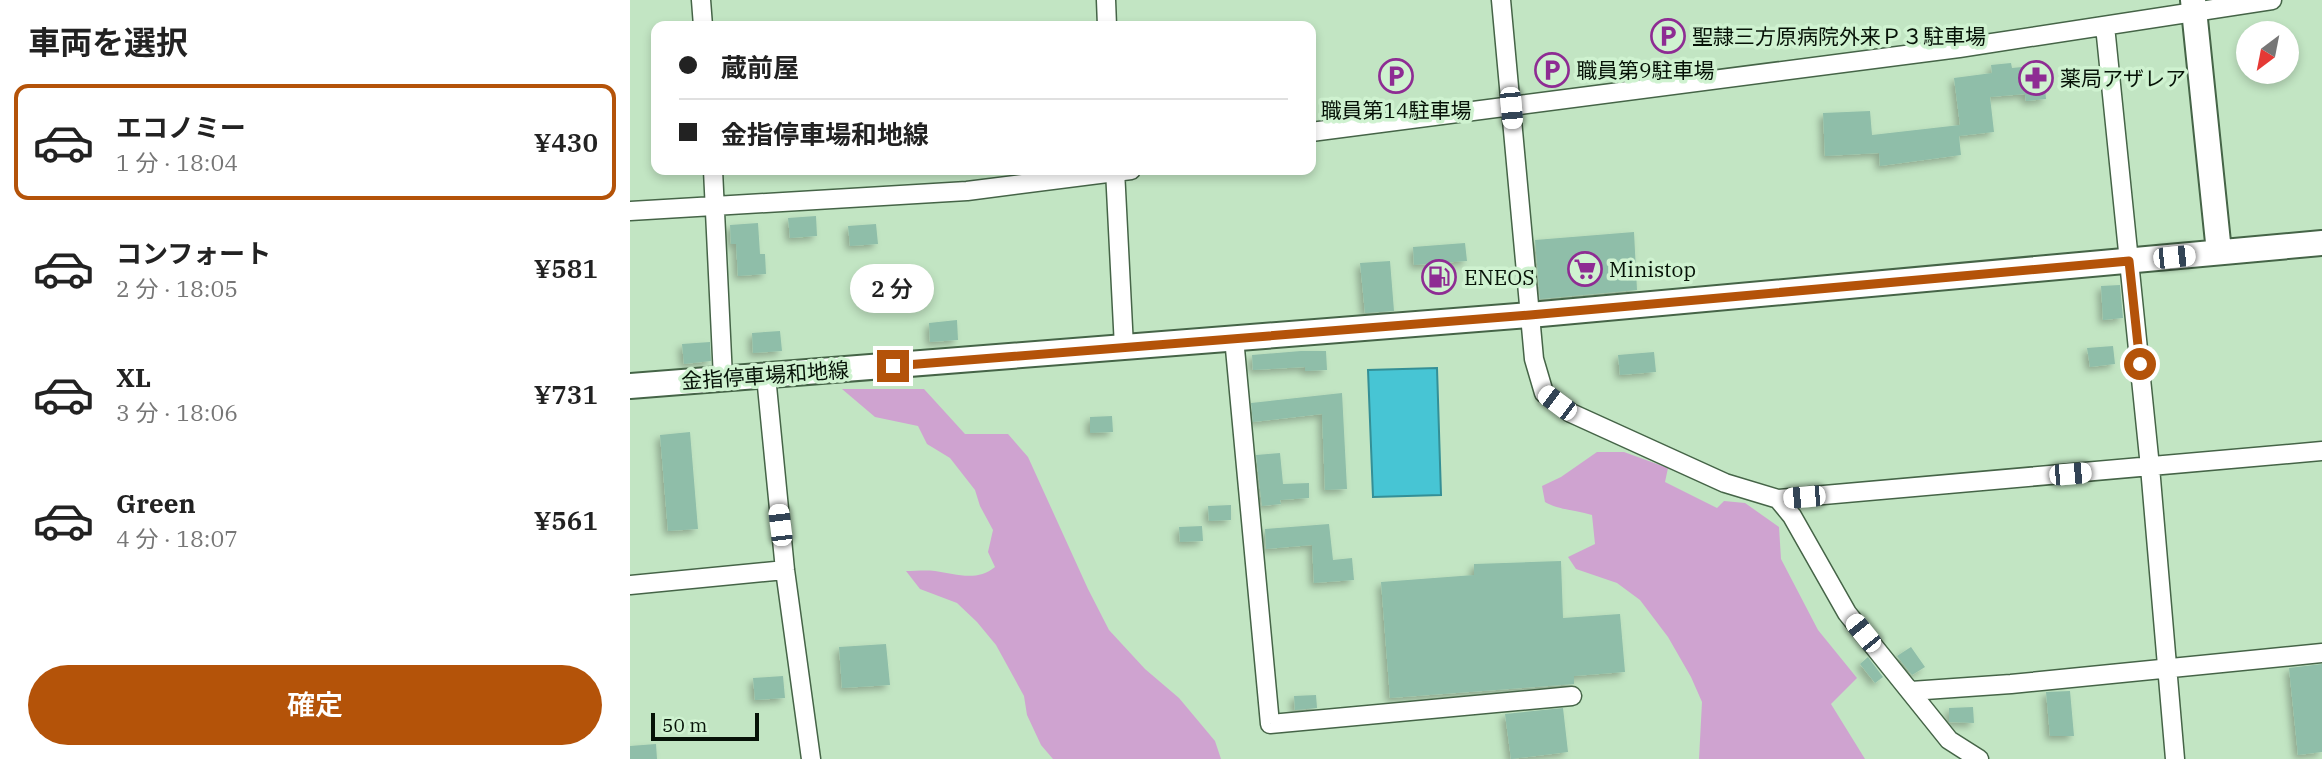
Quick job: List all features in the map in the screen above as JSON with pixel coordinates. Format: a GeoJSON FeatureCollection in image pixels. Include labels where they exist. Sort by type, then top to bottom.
{"type":"FeatureCollection","features":[{"type":"Feature","properties":{"kind":"main road"},"geometry":{"type":"LineString","coordinates":[[2194,6],[2219,252]]}},
{"type":"Feature","properties":{"kind":"main road","name":"金指停車場和地線"},"geometry":{"type":"LineString","coordinates":[[630,386],[1530,315],[2322,243]]}},
{"type":"Feature","properties":{"kind":"street"},"geometry":{"type":"LineString","coordinates":[[701,0],[703,21]]}},
{"type":"Feature","properties":{"kind":"street"},"geometry":{"type":"LineString","coordinates":[[1106,0],[1107,21]]}},
{"type":"Feature","properties":{"kind":"street"},"geometry":{"type":"LineString","coordinates":[[1501,0],[1534,359],[1544,393],[1570,413],[1726,483],[1777,499],[2322,451]]}},
{"type":"Feature","properties":{"kind":"street"},"geometry":{"type":"LineString","coordinates":[[1316,131],[1511,108],[2105,26],[2194,6],[2272,0]]}},
{"type":"Feature","properties":{"kind":"street"},"geometry":{"type":"LineString","coordinates":[[2105,26],[2150,467],[2175,759]]}},
{"type":"Feature","properties":{"kind":"street"},"geometry":{"type":"LineString","coordinates":[[713,175],[723,378]]}},
{"type":"Feature","properties":{"kind":"street"},"geometry":{"type":"LineString","coordinates":[[630,211],[967,191],[1090,175]]}},
{"type":"Feature","properties":{"kind":"street"},"geometry":{"type":"LineString","coordinates":[[1121,175],[1124,347]]}},
{"type":"Feature","properties":{"kind":"street"},"geometry":{"type":"LineString","coordinates":[[1234,338],[1270,724],[1572,696]]}},
{"type":"Feature","properties":{"kind":"street"},"geometry":{"type":"LineString","coordinates":[[766,376],[785,570],[811,759]]}},
{"type":"Feature","properties":{"kind":"street"},"geometry":{"type":"LineString","coordinates":[[1777,499],[1792,516],[1847,613],[1949,740],[1979,759]]}},
{"type":"Feature","properties":{"kind":"street"},"geometry":{"type":"LineString","coordinates":[[630,585],[785,570]]}},
{"type":"Feature","properties":{"kind":"street"},"geometry":{"type":"LineString","coordinates":[[1911,691],[2011,684],[2322,653]]}},
{"type":"Feature","properties":{"kind":"shaded area"},"geometry":{"type":"Polygon","coordinates":[[[842,389],[924,389],[965,434],[1008,434],[1028,457],[1109,630],[1145,669],[1179,698],[1215,741],[1221,759],[1053,759],[1041,745],[1027,715],[1024,696],[996,645],[957,603],[920,589],[906,571],[974,576],[995,567],[988,552],[993,530],[975,490],[950,458],[927,444],[918,426],[875,417],[842,389]]]}},
{"type":"Feature","properties":{"kind":"shaded area"},"geometry":{"type":"Polygon","coordinates":[[[1597,452],[1624,452],[1668,468],[1665,482],[1717,508],[1724,501],[1745,503],[1779,527],[1781,559],[1818,630],[1857,678],[1831,704],[1865,759],[1699,759],[1702,702],[1668,637],[1640,600],[1617,583],[1576,569],[1568,557],[1595,544],[1592,515],[1545,502],[1542,486],[1561,477],[1597,452]]]}},
{"type":"Feature","properties":{"kind":"water"},"geometry":{"type":"Polygon","coordinates":[[[1437,368],[1441,495],[1373,497],[1368,370],[1437,368]]]}},
{"type":"Feature","properties":{"kind":"building"},"geometry":{"type":"Polygon","coordinates":[[[2011,63],[2012,68],[2043,65],[2046,99],[2026,101],[2025,94],[1990,97],[1994,132],[1959,136],[1961,155],[1880,166],[1879,153],[1825,156],[1823,113],[1870,111],[1872,135],[1960,125],[1954,78],[1992,73],[1991,65],[2011,63]]]}},
{"type":"Feature","properties":{"kind":"building"},"geometry":{"type":"Polygon","coordinates":[[[816,216],[817,236],[790,238],[788,218],[816,216]]]}},
{"type":"Feature","properties":{"kind":"building"},"geometry":{"type":"Polygon","coordinates":[[[758,223],[760,254],[765,254],[766,274],[738,276],[736,244],[731,244],[730,225],[758,223]]]}},
{"type":"Feature","properties":{"kind":"building"},"geometry":{"type":"Polygon","coordinates":[[[876,224],[878,244],[850,246],[848,226],[876,224]]]}},
{"type":"Feature","properties":{"kind":"building","name":"Ministop"},"geometry":{"type":"Polygon","coordinates":[[[1634,232],[1637,290],[1540,299],[1535,240],[1634,232]]]}},
{"type":"Feature","properties":{"kind":"building"},"geometry":{"type":"Polygon","coordinates":[[[1465,243],[1467,261],[1414,265],[1413,247],[1465,243]]]}},
{"type":"Feature","properties":{"kind":"building"},"geometry":{"type":"Polygon","coordinates":[[[1390,261],[1394,311],[1365,313],[1360,263],[1390,261]]]}},
{"type":"Feature","properties":{"kind":"building"},"geometry":{"type":"Polygon","coordinates":[[[2120,285],[2123,318],[2103,320],[2101,286],[2120,285]]]}},
{"type":"Feature","properties":{"kind":"building"},"geometry":{"type":"Polygon","coordinates":[[[957,320],[958,340],[930,342],[929,323],[957,320]]]}},
{"type":"Feature","properties":{"kind":"building"},"geometry":{"type":"Polygon","coordinates":[[[780,331],[782,351],[753,353],[752,333],[780,331]]]}},
{"type":"Feature","properties":{"kind":"building"},"geometry":{"type":"Polygon","coordinates":[[[710,342],[711,361],[684,364],[682,344],[710,342]]]}},
{"type":"Feature","properties":{"kind":"building"},"geometry":{"type":"Polygon","coordinates":[[[2113,346],[2115,364],[2090,367],[2087,348],[2113,346]]]}},
{"type":"Feature","properties":{"kind":"building"},"geometry":{"type":"Polygon","coordinates":[[[1326,351],[1327,370],[1305,371],[1305,367],[1253,370],[1252,355],[1326,351]]]}},
{"type":"Feature","properties":{"kind":"building"},"geometry":{"type":"Polygon","coordinates":[[[1654,352],[1656,372],[1620,375],[1618,355],[1654,352]]]}},
{"type":"Feature","properties":{"kind":"building"},"geometry":{"type":"Polygon","coordinates":[[[1342,393],[1347,489],[1325,490],[1322,414],[1253,422],[1251,403],[1342,393]]]}},
{"type":"Feature","properties":{"kind":"building"},"geometry":{"type":"Polygon","coordinates":[[[1112,416],[1113,432],[1090,433],[1090,417],[1112,416]]]}},
{"type":"Feature","properties":{"kind":"building"},"geometry":{"type":"Polygon","coordinates":[[[690,432],[698,529],[668,531],[660,435],[690,432]]]}},
{"type":"Feature","properties":{"kind":"building"},"geometry":{"type":"Polygon","coordinates":[[[1280,453],[1283,484],[1309,483],[1309,498],[1280,500],[1281,504],[1262,506],[1256,455],[1280,453]]]}},
{"type":"Feature","properties":{"kind":"building"},"geometry":{"type":"Polygon","coordinates":[[[1231,505],[1231,520],[1209,521],[1208,506],[1231,505]]]}},
{"type":"Feature","properties":{"kind":"building"},"geometry":{"type":"Polygon","coordinates":[[[1329,524],[1333,560],[1352,558],[1354,580],[1314,583],[1312,545],[1266,549],[1265,529],[1329,524]]]}},
{"type":"Feature","properties":{"kind":"building"},"geometry":{"type":"Polygon","coordinates":[[[1202,526],[1203,541],[1180,542],[1179,527],[1202,526]]]}},
{"type":"Feature","properties":{"kind":"building"},"geometry":{"type":"Polygon","coordinates":[[[1561,561],[1563,618],[1620,614],[1625,672],[1574,676],[1574,684],[1390,698],[1381,582],[1474,575],[1474,564],[1561,561]]]}},
{"type":"Feature","properties":{"kind":"building"},"geometry":{"type":"Polygon","coordinates":[[[886,644],[890,685],[842,688],[839,647],[886,644]]]}},
{"type":"Feature","properties":{"kind":"building"},"geometry":{"type":"Polygon","coordinates":[[[1911,647],[1925,667],[1912,675],[1897,656],[1911,647]]]}},
{"type":"Feature","properties":{"kind":"building"},"geometry":{"type":"Polygon","coordinates":[[[1868,657],[1883,677],[1875,683],[1860,664],[1868,657]]]}},
{"type":"Feature","properties":{"kind":"building"},"geometry":{"type":"Polygon","coordinates":[[[2322,664],[2322,752],[2298,755],[2289,668],[2322,664]]]}},
{"type":"Feature","properties":{"kind":"building"},"geometry":{"type":"Polygon","coordinates":[[[783,676],[785,698],[755,700],[753,678],[783,676]]]}},
{"type":"Feature","properties":{"kind":"building"},"geometry":{"type":"Polygon","coordinates":[[[2070,691],[2074,736],[2050,736],[2046,692],[2070,691]]]}},
{"type":"Feature","properties":{"kind":"building"},"geometry":{"type":"Polygon","coordinates":[[[1316,695],[1317,708],[1295,710],[1294,696],[1316,695]]]}},
{"type":"Feature","properties":{"kind":"building"},"geometry":{"type":"Polygon","coordinates":[[[1973,707],[1974,723],[1949,722],[1949,708],[1973,707]]]}},
{"type":"Feature","properties":{"kind":"building"},"geometry":{"type":"Polygon","coordinates":[[[1563,708],[1568,752],[1511,759],[1505,714],[1563,708]]]}},
{"type":"Feature","properties":{"kind":"building"},"geometry":{"type":"Polygon","coordinates":[[[656,744],[657,759],[630,759],[630,746],[656,744]]]}},
{"type":"Feature","properties":{"kind":"place","name":"聖隷三方原病院外来Ｐ３駐車場"},"geometry":{"type":"Point","coordinates":[1668,36]}},
{"type":"Feature","properties":{"kind":"place","name":"職員第9駐車場"},"geometry":{"type":"Point","coordinates":[1552,70]}},
{"type":"Feature","properties":{"kind":"place","name":"職員第14駐車場"},"geometry":{"type":"Point","coordinates":[1396,76]}},
{"type":"Feature","properties":{"kind":"place","name":"薬局アザレア"},"geometry":{"type":"Point","coordinates":[2036,78]}},
{"type":"Feature","properties":{"kind":"place","name":"Ministop"},"geometry":{"type":"Point","coordinates":[1585,269]}},
{"type":"Feature","properties":{"kind":"place","name":"ENEOS"},"geometry":{"type":"Point","coordinates":[1439,277]}},
{"type":"Feature","properties":{"kind":"route"},"geometry":{"type":"LineString","coordinates":[[893,366],[1530,315],[2129,261],[2140,364]]}}]}
